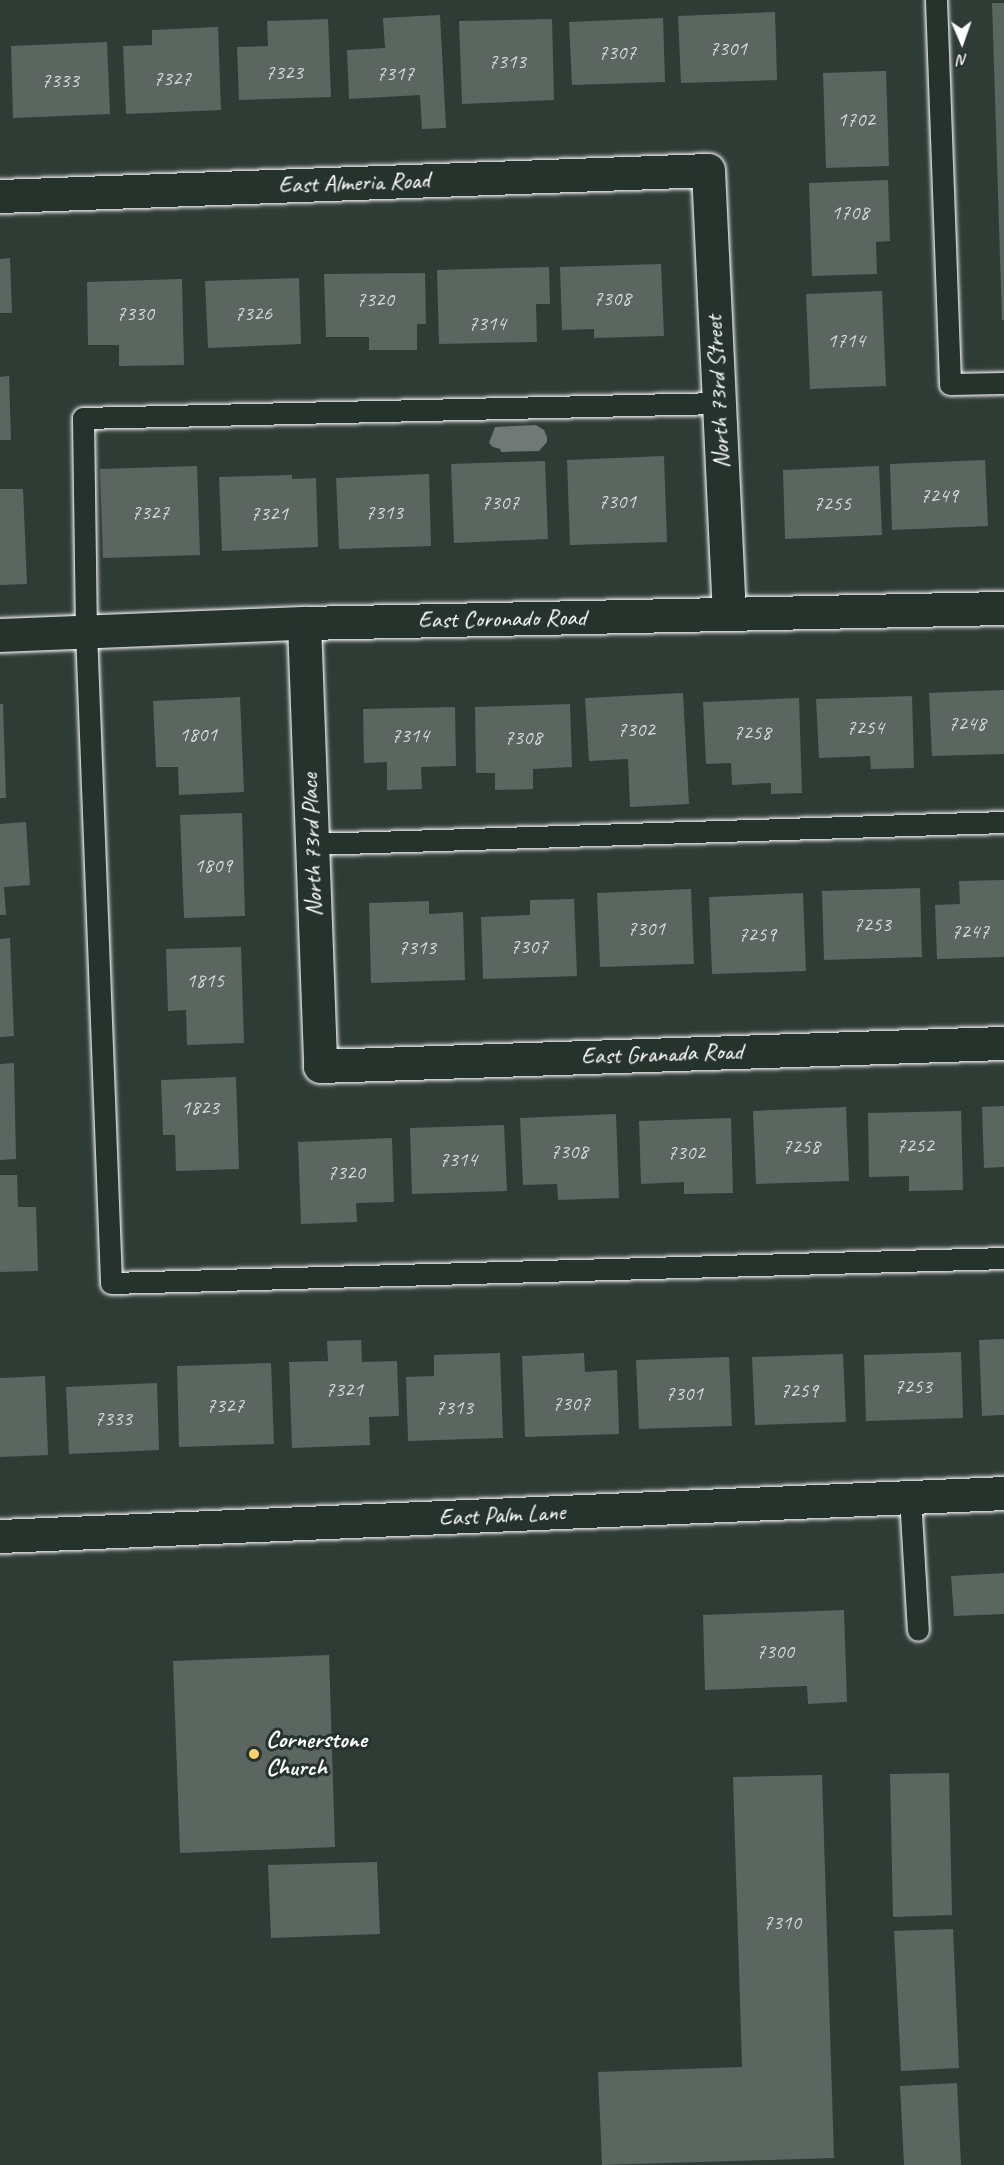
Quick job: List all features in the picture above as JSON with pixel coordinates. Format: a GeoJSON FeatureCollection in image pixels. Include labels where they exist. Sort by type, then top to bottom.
{"type":"FeatureCollection","features":[{"type":"Feature","properties":{"kind":"street","name":"East Almeria Road"},"geometry":{"type":"LineString","coordinates":[[0,196],[708,170]]}},
{"type":"Feature","properties":{"kind":"street","name":"North 73rd Street"},"geometry":{"type":"LineString","coordinates":[[708,170],[729,614]]}},
{"type":"Feature","properties":{"kind":"street","name":"East Coronado Road"},"geometry":{"type":"LineString","coordinates":[[0,635],[304,623],[1004,608]]}},
{"type":"Feature","properties":{"kind":"street","name":"North 73rd Place"},"geometry":{"type":"LineString","coordinates":[[304,623],[320,1066]]}},
{"type":"Feature","properties":{"kind":"street","name":"East Granada Road"},"geometry":{"type":"LineString","coordinates":[[320,1066],[1004,1042]]}},
{"type":"Feature","properties":{"kind":"street","name":"East Palm Lane"},"geometry":{"type":"LineString","coordinates":[[0,1536],[1004,1493]]}},
{"type":"Feature","properties":{"kind":"lane"},"geometry":{"type":"LineString","coordinates":[[936,0],[950,384],[1004,383]]}},
{"type":"Feature","properties":{"kind":"lane"},"geometry":{"type":"LineString","coordinates":[[719,403],[83,418],[86,631],[111,1283],[1004,1257]]}},
{"type":"Feature","properties":{"kind":"lane"},"geometry":{"type":"LineString","coordinates":[[312,844],[1004,822]]}},
{"type":"Feature","properties":{"kind":"lane"},"geometry":{"type":"LineString","coordinates":[[910,1497],[918,1630]]}},
{"type":"Feature","properties":{"kind":"shaded area"},"geometry":{"type":"Polygon","coordinates":[[[536,425],[544,430],[547,437],[547,442],[539,451],[501,452],[489,443],[495,427],[536,425]]]}},
{"type":"Feature","properties":{"kind":"building"},"geometry":{"type":"Polygon","coordinates":[[[992,3],[1004,3],[1004,320],[1002,320],[992,3]]]}},
{"type":"Feature","properties":{"kind":"building"},"geometry":{"type":"Polygon","coordinates":[[[775,12],[777,80],[681,83],[678,16],[775,12]]]}},
{"type":"Feature","properties":{"kind":"building"},"geometry":{"type":"Polygon","coordinates":[[[440,15],[446,128],[422,129],[420,95],[349,99],[347,50],[385,48],[383,18],[440,15]]]}},
{"type":"Feature","properties":{"kind":"building"},"geometry":{"type":"Polygon","coordinates":[[[663,18],[665,82],[572,85],[569,22],[663,18]]]}},
{"type":"Feature","properties":{"kind":"building"},"geometry":{"type":"Polygon","coordinates":[[[328,19],[331,97],[239,100],[237,47],[268,46],[267,21],[328,19]]]}},
{"type":"Feature","properties":{"kind":"building"},"geometry":{"type":"Polygon","coordinates":[[[552,19],[554,100],[462,104],[459,21],[552,19]]]}},
{"type":"Feature","properties":{"kind":"building"},"geometry":{"type":"Polygon","coordinates":[[[218,27],[221,110],[126,114],[123,46],[152,45],[152,30],[218,27]]]}},
{"type":"Feature","properties":{"kind":"building"},"geometry":{"type":"Polygon","coordinates":[[[107,42],[110,114],[13,118],[11,46],[107,42]]]}},
{"type":"Feature","properties":{"kind":"building"},"geometry":{"type":"Polygon","coordinates":[[[886,71],[889,166],[826,168],[823,73],[886,71]]]}},
{"type":"Feature","properties":{"kind":"building"},"geometry":{"type":"Polygon","coordinates":[[[888,180],[890,241],[876,242],[877,274],[812,276],[809,183],[888,180]]]}},
{"type":"Feature","properties":{"kind":"building"},"geometry":{"type":"Polygon","coordinates":[[[10,258],[12,313],[0,313],[0,259],[10,258]]]}},
{"type":"Feature","properties":{"kind":"building"},"geometry":{"type":"Polygon","coordinates":[[[661,264],[664,336],[594,338],[594,329],[562,330],[560,267],[661,264]]]}},
{"type":"Feature","properties":{"kind":"building"},"geometry":{"type":"Polygon","coordinates":[[[549,267],[550,304],[536,304],[537,342],[439,344],[437,270],[549,267]]]}},
{"type":"Feature","properties":{"kind":"building"},"geometry":{"type":"Polygon","coordinates":[[[425,273],[426,324],[417,324],[417,350],[369,350],[369,337],[326,337],[324,274],[425,273]]]}},
{"type":"Feature","properties":{"kind":"building"},"geometry":{"type":"Polygon","coordinates":[[[299,278],[301,344],[208,348],[205,281],[299,278]]]}},
{"type":"Feature","properties":{"kind":"building"},"geometry":{"type":"Polygon","coordinates":[[[182,279],[184,365],[119,366],[119,345],[88,345],[87,282],[182,279]]]}},
{"type":"Feature","properties":{"kind":"building"},"geometry":{"type":"Polygon","coordinates":[[[882,291],[886,386],[810,389],[806,294],[882,291]]]}},
{"type":"Feature","properties":{"kind":"building"},"geometry":{"type":"Polygon","coordinates":[[[9,376],[11,440],[0,440],[0,377],[9,376]]]}},
{"type":"Feature","properties":{"kind":"building"},"geometry":{"type":"Polygon","coordinates":[[[664,456],[667,542],[570,545],[567,460],[664,456]]]}},
{"type":"Feature","properties":{"kind":"building"},"geometry":{"type":"Polygon","coordinates":[[[985,460],[988,526],[892,530],[890,464],[985,460]]]}},
{"type":"Feature","properties":{"kind":"building"},"geometry":{"type":"Polygon","coordinates":[[[545,461],[548,539],[454,543],[451,464],[545,461]]]}},
{"type":"Feature","properties":{"kind":"building"},"geometry":{"type":"Polygon","coordinates":[[[197,466],[200,555],[103,558],[100,469],[197,466]]]}},
{"type":"Feature","properties":{"kind":"building"},"geometry":{"type":"Polygon","coordinates":[[[879,466],[882,535],[785,539],[783,470],[879,466]]]}},
{"type":"Feature","properties":{"kind":"building"},"geometry":{"type":"Polygon","coordinates":[[[429,474],[431,546],[339,549],[336,478],[429,474]]]}},
{"type":"Feature","properties":{"kind":"building"},"geometry":{"type":"Polygon","coordinates":[[[292,475],[292,479],[316,478],[318,547],[222,551],[219,477],[292,475]]]}},
{"type":"Feature","properties":{"kind":"building"},"geometry":{"type":"Polygon","coordinates":[[[0,489],[23,489],[27,584],[0,585],[0,489]]]}},
{"type":"Feature","properties":{"kind":"building"},"geometry":{"type":"Polygon","coordinates":[[[1004,690],[1004,754],[932,756],[929,693],[1004,690]]]}},
{"type":"Feature","properties":{"kind":"building"},"geometry":{"type":"Polygon","coordinates":[[[683,693],[689,804],[630,807],[628,759],[589,761],[585,698],[683,693]]]}},
{"type":"Feature","properties":{"kind":"building"},"geometry":{"type":"Polygon","coordinates":[[[912,696],[914,768],[871,769],[870,756],[819,758],[816,699],[912,696]]]}},
{"type":"Feature","properties":{"kind":"building"},"geometry":{"type":"Polygon","coordinates":[[[240,697],[244,792],[179,795],[178,767],[156,767],[153,701],[240,697]]]}},
{"type":"Feature","properties":{"kind":"building"},"geometry":{"type":"Polygon","coordinates":[[[799,698],[802,793],[771,794],[771,783],[732,785],[731,763],[706,764],[703,702],[799,698]]]}},
{"type":"Feature","properties":{"kind":"building"},"geometry":{"type":"Polygon","coordinates":[[[0,704],[3,704],[6,798],[0,798],[0,704]]]}},
{"type":"Feature","properties":{"kind":"building"},"geometry":{"type":"Polygon","coordinates":[[[570,704],[572,767],[533,769],[533,789],[495,790],[495,773],[476,773],[475,707],[570,704]]]}},
{"type":"Feature","properties":{"kind":"building"},"geometry":{"type":"Polygon","coordinates":[[[455,707],[456,766],[421,767],[422,789],[387,790],[387,762],[364,763],[363,709],[455,707]]]}},
{"type":"Feature","properties":{"kind":"building"},"geometry":{"type":"Polygon","coordinates":[[[242,813],[245,916],[184,918],[180,815],[242,813]]]}},
{"type":"Feature","properties":{"kind":"building"},"geometry":{"type":"Polygon","coordinates":[[[26,822],[30,885],[4,887],[6,915],[0,915],[0,824],[26,822]]]}},
{"type":"Feature","properties":{"kind":"building"},"geometry":{"type":"Polygon","coordinates":[[[1004,880],[1004,957],[937,959],[935,905],[960,904],[959,881],[1004,880]]]}},
{"type":"Feature","properties":{"kind":"building"},"geometry":{"type":"Polygon","coordinates":[[[920,888],[922,957],[824,960],[822,891],[920,888]]]}},
{"type":"Feature","properties":{"kind":"building"},"geometry":{"type":"Polygon","coordinates":[[[691,889],[694,964],[600,967],[597,893],[691,889]]]}},
{"type":"Feature","properties":{"kind":"building"},"geometry":{"type":"Polygon","coordinates":[[[803,893],[806,971],[712,974],[709,897],[803,893]]]}},
{"type":"Feature","properties":{"kind":"building"},"geometry":{"type":"Polygon","coordinates":[[[574,899],[577,976],[483,979],[481,917],[530,915],[530,900],[574,899]]]}},
{"type":"Feature","properties":{"kind":"building"},"geometry":{"type":"Polygon","coordinates":[[[429,901],[429,914],[463,912],[465,980],[371,983],[369,903],[429,901]]]}},
{"type":"Feature","properties":{"kind":"building"},"geometry":{"type":"Polygon","coordinates":[[[10,938],[14,1036],[0,1037],[0,939],[10,938]]]}},
{"type":"Feature","properties":{"kind":"building"},"geometry":{"type":"Polygon","coordinates":[[[241,947],[244,1043],[187,1045],[186,1010],[168,1011],[166,949],[241,947]]]}},
{"type":"Feature","properties":{"kind":"building"},"geometry":{"type":"Polygon","coordinates":[[[14,1063],[16,1159],[0,1160],[0,1064],[14,1063]]]}},
{"type":"Feature","properties":{"kind":"building"},"geometry":{"type":"Polygon","coordinates":[[[236,1077],[239,1169],[176,1171],[175,1135],[163,1135],[161,1080],[236,1077]]]}},
{"type":"Feature","properties":{"kind":"building"},"geometry":{"type":"Polygon","coordinates":[[[1004,1106],[1004,1167],[984,1168],[982,1107],[1004,1106]]]}},
{"type":"Feature","properties":{"kind":"building"},"geometry":{"type":"Polygon","coordinates":[[[846,1107],[849,1181],[756,1184],[753,1111],[846,1107]]]}},
{"type":"Feature","properties":{"kind":"building"},"geometry":{"type":"Polygon","coordinates":[[[961,1111],[963,1190],[909,1191],[909,1176],[869,1177],[868,1113],[961,1111]]]}},
{"type":"Feature","properties":{"kind":"building"},"geometry":{"type":"Polygon","coordinates":[[[616,1114],[619,1198],[558,1200],[557,1184],[523,1185],[520,1118],[616,1114]]]}},
{"type":"Feature","properties":{"kind":"building"},"geometry":{"type":"Polygon","coordinates":[[[731,1118],[733,1193],[684,1194],[684,1182],[641,1184],[639,1121],[731,1118]]]}},
{"type":"Feature","properties":{"kind":"building"},"geometry":{"type":"Polygon","coordinates":[[[504,1125],[507,1191],[412,1194],[410,1128],[504,1125]]]}},
{"type":"Feature","properties":{"kind":"building"},"geometry":{"type":"Polygon","coordinates":[[[392,1138],[394,1202],[356,1203],[357,1222],[301,1224],[298,1142],[392,1138]]]}},
{"type":"Feature","properties":{"kind":"building"},"geometry":{"type":"Polygon","coordinates":[[[0,1175],[17,1175],[18,1207],[36,1207],[38,1271],[0,1272],[0,1175]]]}},
{"type":"Feature","properties":{"kind":"building"},"geometry":{"type":"Polygon","coordinates":[[[1004,1339],[1004,1415],[982,1416],[979,1340],[1004,1339]]]}},
{"type":"Feature","properties":{"kind":"building"},"geometry":{"type":"Polygon","coordinates":[[[361,1340],[362,1362],[397,1361],[399,1416],[369,1417],[370,1445],[292,1448],[289,1362],[328,1361],[327,1341],[361,1340]]]}},
{"type":"Feature","properties":{"kind":"building"},"geometry":{"type":"Polygon","coordinates":[[[961,1352],[963,1418],[866,1421],[864,1355],[961,1352]]]}},
{"type":"Feature","properties":{"kind":"building"},"geometry":{"type":"Polygon","coordinates":[[[500,1353],[503,1438],[408,1441],[406,1377],[434,1376],[434,1355],[500,1353]]]}},
{"type":"Feature","properties":{"kind":"building"},"geometry":{"type":"Polygon","coordinates":[[[584,1353],[585,1372],[617,1370],[619,1434],[525,1437],[522,1356],[584,1353]]]}},
{"type":"Feature","properties":{"kind":"building"},"geometry":{"type":"Polygon","coordinates":[[[843,1354],[846,1422],[755,1425],[752,1357],[843,1354]]]}},
{"type":"Feature","properties":{"kind":"building"},"geometry":{"type":"Polygon","coordinates":[[[729,1357],[732,1426],[639,1429],[636,1360],[729,1357]]]}},
{"type":"Feature","properties":{"kind":"building"},"geometry":{"type":"Polygon","coordinates":[[[271,1363],[274,1444],[179,1447],[177,1366],[271,1363]]]}},
{"type":"Feature","properties":{"kind":"building"},"geometry":{"type":"Polygon","coordinates":[[[45,1376],[48,1455],[0,1457],[0,1378],[45,1376]]]}},
{"type":"Feature","properties":{"kind":"building"},"geometry":{"type":"Polygon","coordinates":[[[157,1383],[159,1450],[69,1454],[66,1387],[157,1383]]]}},
{"type":"Feature","properties":{"kind":"building"},"geometry":{"type":"Polygon","coordinates":[[[1004,1573],[1004,1614],[954,1616],[951,1576],[1004,1573]]]}},
{"type":"Feature","properties":{"kind":"building"},"geometry":{"type":"Polygon","coordinates":[[[844,1610],[847,1702],[808,1704],[807,1686],[705,1690],[703,1615],[844,1610]]]}},
{"type":"Feature","properties":{"kind":"building","name":"Cornerstone Church"},"geometry":{"type":"Polygon","coordinates":[[[329,1655],[335,1847],[180,1853],[173,1661],[329,1655]]]}},
{"type":"Feature","properties":{"kind":"building"},"geometry":{"type":"Polygon","coordinates":[[[949,1773],[952,1915],[893,1917],[890,1774],[949,1773]]]}},
{"type":"Feature","properties":{"kind":"building"},"geometry":{"type":"Polygon","coordinates":[[[822,1775],[834,2158],[602,2165],[598,2072],[742,2067],[733,1777],[822,1775]]]}},
{"type":"Feature","properties":{"kind":"building"},"geometry":{"type":"Polygon","coordinates":[[[377,1862],[380,1934],[271,1938],[268,1865],[377,1862]]]}},
{"type":"Feature","properties":{"kind":"building"},"geometry":{"type":"Polygon","coordinates":[[[953,1929],[959,2068],[901,2071],[894,1931],[953,1929]]]}},
{"type":"Feature","properties":{"kind":"building"},"geometry":{"type":"Polygon","coordinates":[[[957,2083],[961,2165],[904,2165],[900,2086],[957,2083]]]}},
{"type":"Feature","properties":{"kind":"place","name":"Cornerstone Church"},"geometry":{"type":"Point","coordinates":[254,1754]}}]}
